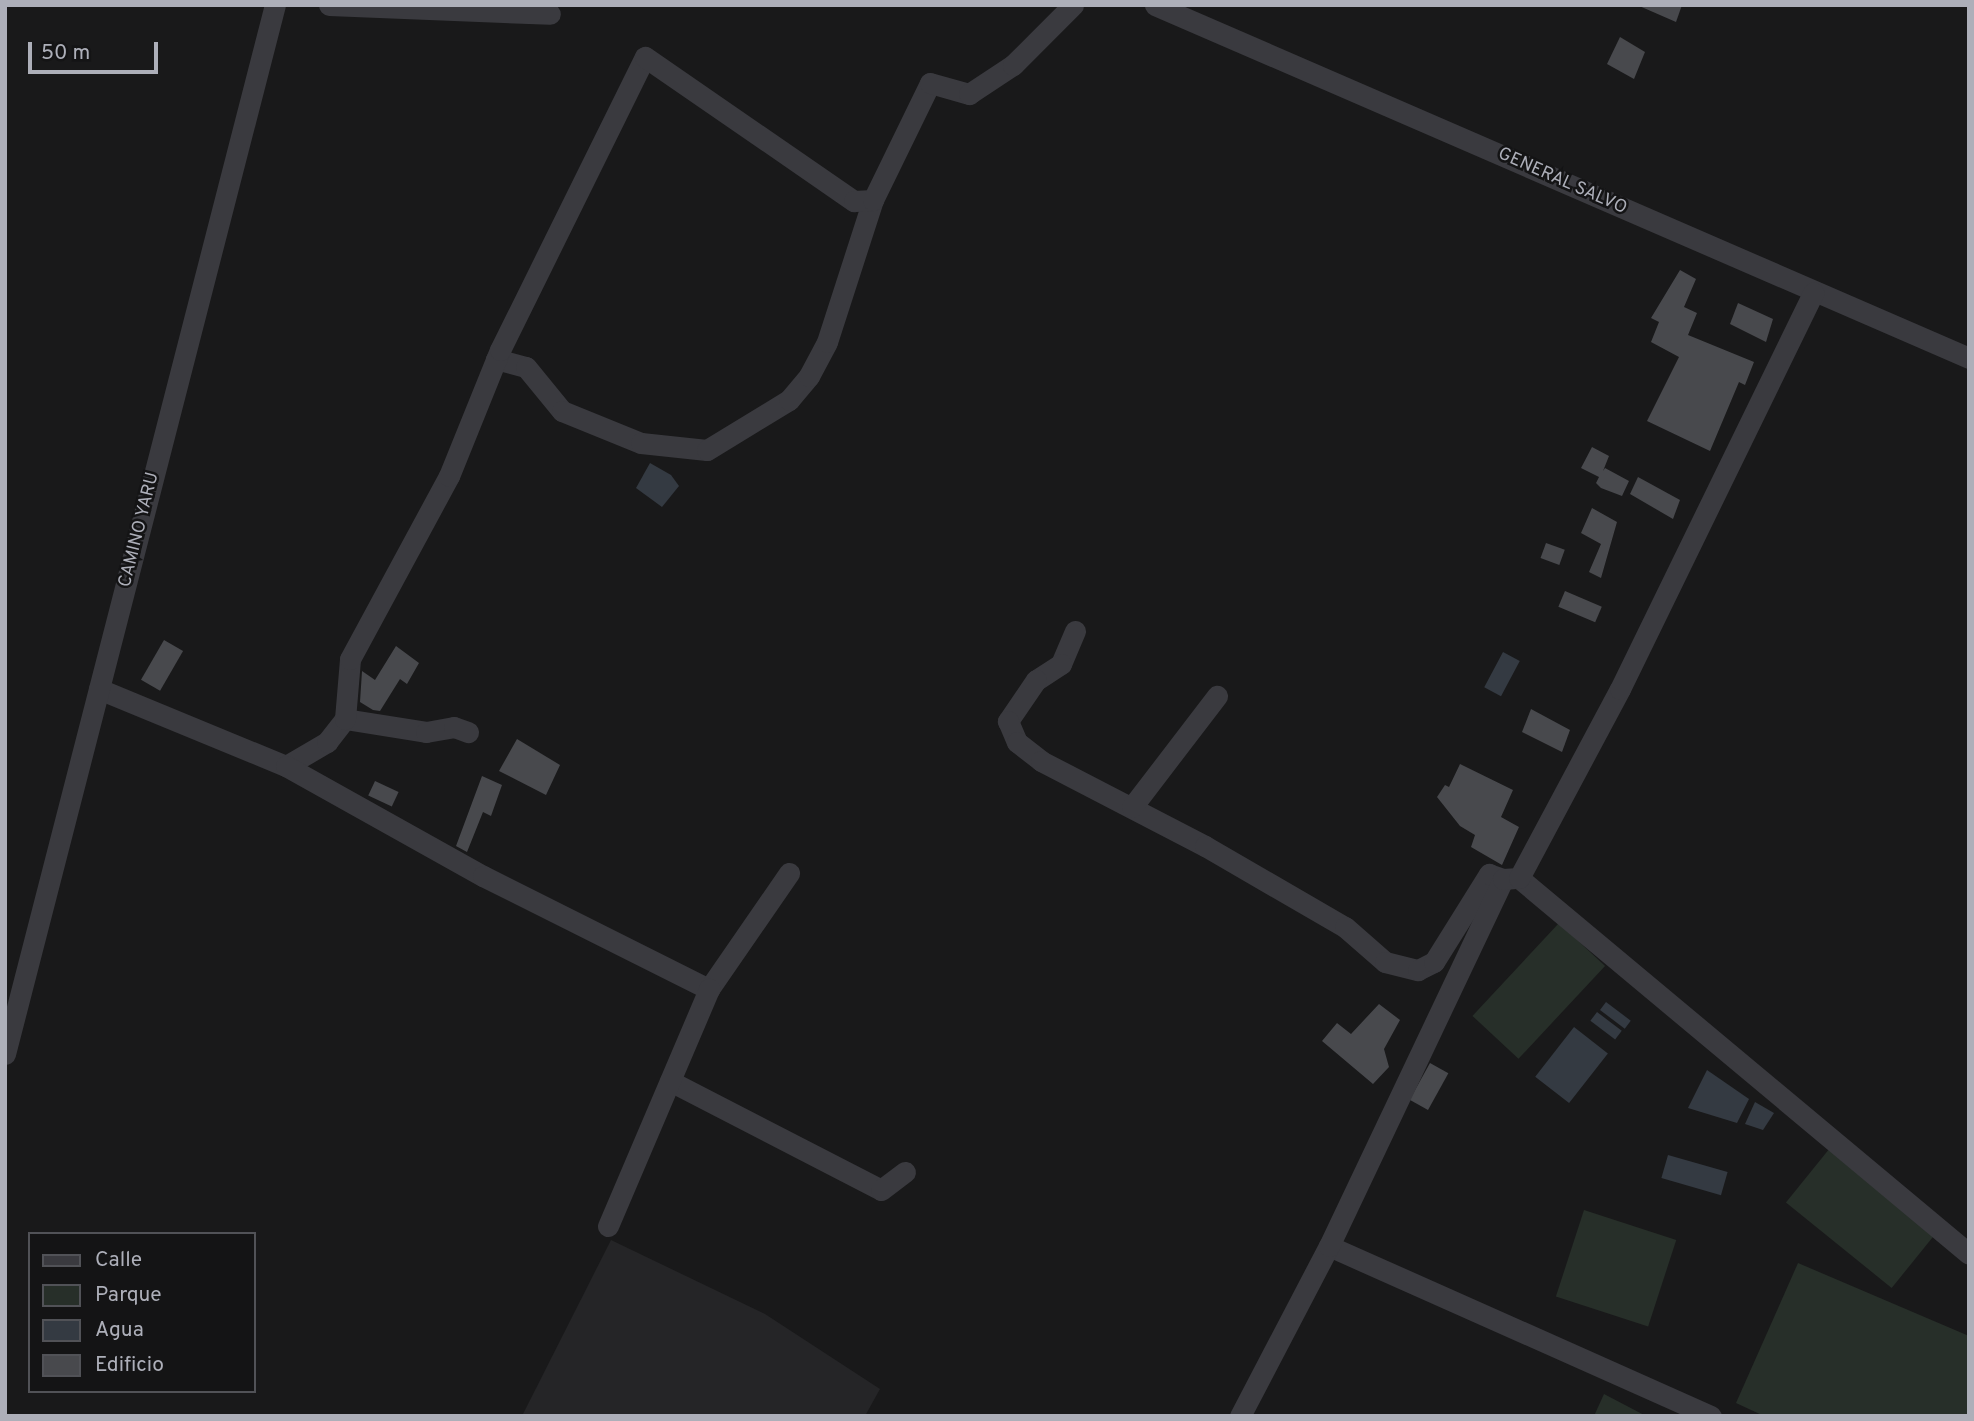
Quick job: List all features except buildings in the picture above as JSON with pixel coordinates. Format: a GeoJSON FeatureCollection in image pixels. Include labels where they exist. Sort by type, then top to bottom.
{"type":"FeatureCollection","features":[{"type":"Feature","properties":{"kind":"street","name":"CAMINO YARU"},"geometry":{"type":"LineString","coordinates":[[5,1054],[275,5]]}},
{"type":"Feature","properties":{"kind":"street"},"geometry":{"type":"LineString","coordinates":[[329,5],[550,14]]}},
{"type":"Feature","properties":{"kind":"street"},"geometry":{"type":"LineString","coordinates":[[496,359],[527,367],[562,411],[640,443],[707,450],[789,400],[809,376],[827,342],[873,200],[930,83],[969,94],[1013,65],[1073,5]]}},
{"type":"Feature","properties":{"kind":"street","name":"GENERAL SALVO"},"geometry":{"type":"LineString","coordinates":[[1156,5],[1813,293],[1969,358]]}},
{"type":"Feature","properties":{"kind":"street"},"geometry":{"type":"LineString","coordinates":[[286,766],[327,742],[345,719],[350,659],[449,477],[496,359],[645,57],[854,201],[873,200]]}},
{"type":"Feature","properties":{"kind":"street"},"geometry":{"type":"LineString","coordinates":[[1240,1416],[1329,1246],[1511,879],[1620,689],[1813,293]]}},
{"type":"Feature","properties":{"kind":"street"},"geometry":{"type":"LineString","coordinates":[[1074,631],[1061,664],[1036,680],[1009,721],[1017,742],[1041,761],[1132,807],[1345,927],[1385,962],[1418,970],[1434,962],[1489,874],[1511,879],[1969,1254]]}},
{"type":"Feature","properties":{"kind":"street"},"geometry":{"type":"LineString","coordinates":[[99,689],[286,766],[483,876],[709,989]]}},
{"type":"Feature","properties":{"kind":"street"},"geometry":{"type":"LineString","coordinates":[[1132,807],[1217,696]]}},
{"type":"Feature","properties":{"kind":"street"},"geometry":{"type":"LineString","coordinates":[[345,719],[426,732],[454,727],[468,732]]}},
{"type":"Feature","properties":{"kind":"street"},"geometry":{"type":"LineString","coordinates":[[608,1226],[709,989],[789,873]]}},
{"type":"Feature","properties":{"kind":"street"},"geometry":{"type":"LineString","coordinates":[[670,1081],[881,1190],[905,1172]]}},
{"type":"Feature","properties":{"kind":"street"},"geometry":{"type":"LineString","coordinates":[[1329,1246],[1711,1416]]}},
{"type":"Feature","properties":{"kind":"shaded area"},"geometry":{"type":"Polygon","coordinates":[[[611,1240],[765,1314],[880,1389],[865,1416],[522,1416],[611,1240]]]}},
{"type":"Feature","properties":{"kind":"green space"},"geometry":{"type":"Polygon","coordinates":[[[1559,923],[1605,966],[1518,1059],[1472,1016],[1559,923]]]}},
{"type":"Feature","properties":{"kind":"green space"},"geometry":{"type":"Polygon","coordinates":[[[1830,1148],[1936,1234],[1892,1288],[1786,1202],[1830,1148]]]}},
{"type":"Feature","properties":{"kind":"green space"},"geometry":{"type":"Polygon","coordinates":[[[1584,1210],[1676,1240],[1648,1327],[1556,1297],[1584,1210]]]}},
{"type":"Feature","properties":{"kind":"green space"},"geometry":{"type":"Polygon","coordinates":[[[1798,1263],[1969,1336],[1969,1416],[1764,1416],[1736,1403],[1798,1263]]]}},
{"type":"Feature","properties":{"kind":"green space"},"geometry":{"type":"Polygon","coordinates":[[[1604,1394],[1646,1416],[1594,1416],[1604,1394]]]}},
{"type":"Feature","properties":{"kind":"water"},"geometry":{"type":"Polygon","coordinates":[[[650,463],[671,475],[679,486],[662,507],[636,488],[650,463]]]}},
{"type":"Feature","properties":{"kind":"water"},"geometry":{"type":"Polygon","coordinates":[[[1503,652],[1520,661],[1501,696],[1484,687],[1503,652]]]}},
{"type":"Feature","properties":{"kind":"water"},"geometry":{"type":"Polygon","coordinates":[[[1606,1002],[1631,1021],[1625,1029],[1600,1010],[1606,1002]]]}},
{"type":"Feature","properties":{"kind":"water"},"geometry":{"type":"Polygon","coordinates":[[[1597,1012],[1622,1031],[1615,1039],[1590,1021],[1597,1012]]]}},
{"type":"Feature","properties":{"kind":"water"},"geometry":{"type":"Polygon","coordinates":[[[1574,1027],[1608,1053],[1569,1103],[1535,1077],[1574,1027]]]}},
{"type":"Feature","properties":{"kind":"water"},"geometry":{"type":"Polygon","coordinates":[[[1707,1070],[1749,1099],[1737,1123],[1688,1108],[1707,1070]]]}},
{"type":"Feature","properties":{"kind":"water"},"geometry":{"type":"Polygon","coordinates":[[[1755,1102],[1774,1113],[1763,1130],[1745,1124],[1755,1102]]]}},
{"type":"Feature","properties":{"kind":"water"},"geometry":{"type":"Polygon","coordinates":[[[1668,1155],[1728,1172],[1721,1195],[1661,1178],[1668,1155]]]}}]}
